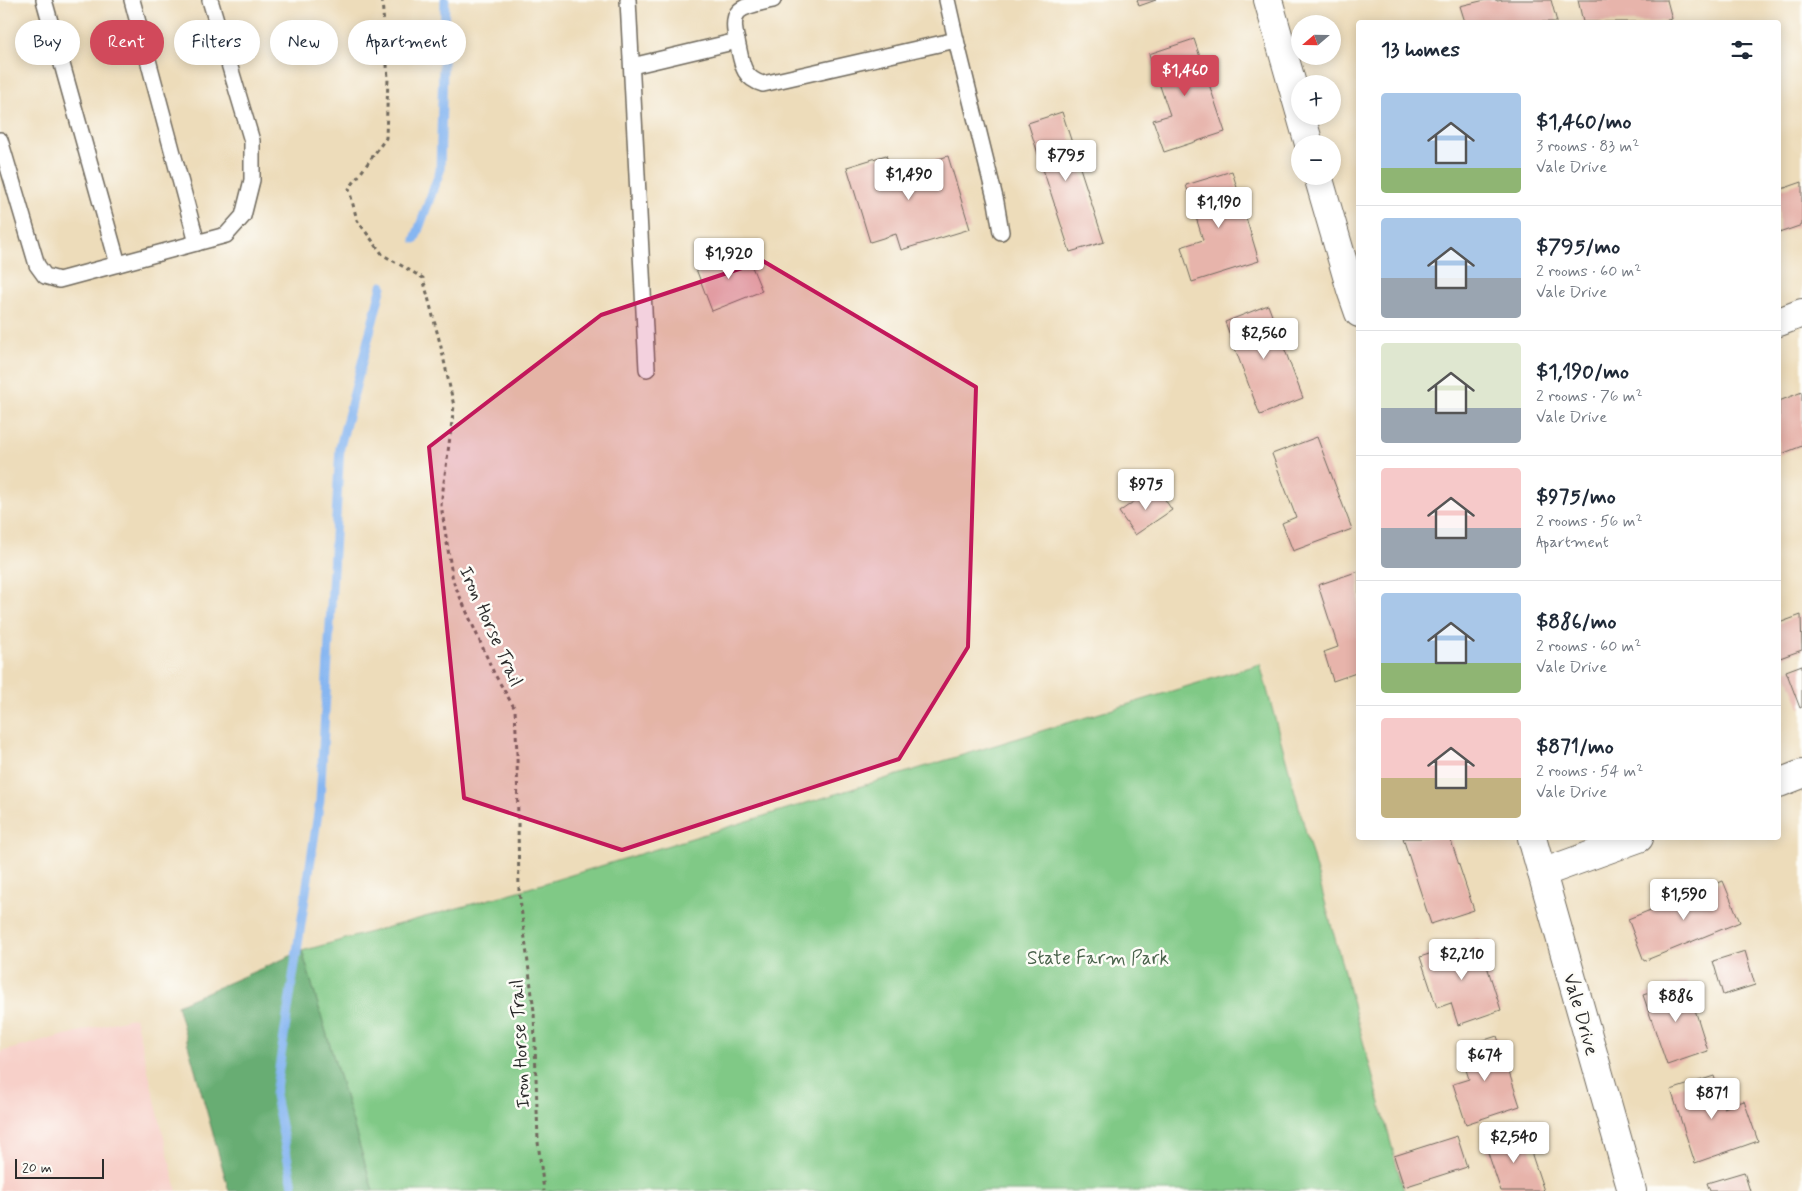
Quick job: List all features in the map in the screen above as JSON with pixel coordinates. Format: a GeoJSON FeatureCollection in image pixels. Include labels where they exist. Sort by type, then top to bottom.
{"type":"FeatureCollection","features":[{"type":"Feature","properties":{"kind":"street"},"geometry":{"type":"LineString","coordinates":[[1268,0],[1291,80]]}},
{"type":"Feature","properties":{"kind":"street"},"geometry":{"type":"LineString","coordinates":[[1321,185],[1356,304]]}},
{"type":"Feature","properties":{"kind":"street"},"geometry":{"type":"LineString","coordinates":[[1781,321],[1802,313]]}},
{"type":"Feature","properties":{"kind":"street"},"geometry":{"type":"LineString","coordinates":[[1781,782],[1802,774]]}},
{"type":"Feature","properties":{"kind":"street","name":"Vale Drive"},"geometry":{"type":"LineString","coordinates":[[1533,840],[1632,1191]]}},
{"type":"Feature","properties":{"kind":"street"},"geometry":{"type":"LineString","coordinates":[[1542,873],[1633,840]]}},
{"type":"Feature","properties":{"kind":"lane"},"geometry":{"type":"LineString","coordinates":[[44,0],[118,264]]}},
{"type":"Feature","properties":{"kind":"lane"},"geometry":{"type":"LineString","coordinates":[[132,0],[197,243]]}},
{"type":"Feature","properties":{"kind":"lane"},"geometry":{"type":"LineString","coordinates":[[0,140],[37,265],[45,276],[59,280],[226,235],[243,216],[252,180],[252,141],[210,0]]}},
{"type":"Feature","properties":{"kind":"lane"},"geometry":{"type":"LineString","coordinates":[[628,0],[646,369]]}},
{"type":"Feature","properties":{"kind":"lane"},"geometry":{"type":"LineString","coordinates":[[772,0],[744,7],[735,15],[734,27],[745,74],[753,82],[763,84],[956,40]]}},
{"type":"Feature","properties":{"kind":"lane"},"geometry":{"type":"LineString","coordinates":[[947,0],[996,202],[1001,232]]}},
{"type":"Feature","properties":{"kind":"lane"},"geometry":{"type":"LineString","coordinates":[[632,66],[737,42]]}},
{"type":"Feature","properties":{"kind":"path","name":"Iron Horse Trail"},"geometry":{"type":"LineString","coordinates":[[382,0],[388,78],[386,138],[349,189],[357,220],[383,255],[423,278],[454,406],[441,505],[453,581],[494,672],[515,709],[518,754],[519,891],[534,1010],[538,1142],[544,1191]]}},
{"type":"Feature","properties":{"kind":"highlighted area"},"geometry":{"type":"Polygon","coordinates":[[[763,261],[976,387],[968,647],[899,759],[622,850],[464,798],[429,447],[601,315],[763,261]]]}},
{"type":"Feature","properties":{"kind":"shaded area"},"geometry":{"type":"Polygon","coordinates":[[[135,1017],[177,1191],[0,1191],[0,1052],[135,1017]]]}},
{"type":"Feature","properties":{"kind":"green space","name":"State Farm Park"},"geometry":{"type":"Polygon","coordinates":[[[1260,664],[1404,1191],[373,1191],[302,951],[519,891],[1260,664]]]}},
{"type":"Feature","properties":{"kind":"green space"},"geometry":{"type":"Polygon","coordinates":[[[302,951],[373,1191],[229,1191],[177,1005],[302,951]]]}},
{"type":"Feature","properties":{"kind":"building"},"geometry":{"type":"Polygon","coordinates":[[[1137,0],[1156,0],[1139,6],[1137,0]]]}},
{"type":"Feature","properties":{"kind":"building"},"geometry":{"type":"Polygon","coordinates":[[[1485,0],[1551,0],[1556,20],[1464,20],[1460,6],[1485,0]]]}},
{"type":"Feature","properties":{"kind":"building"},"geometry":{"type":"Polygon","coordinates":[[[1578,0],[1667,0],[1672,19],[1667,20],[1583,20],[1578,0]]]}},
{"type":"Feature","properties":{"kind":"building"},"geometry":{"type":"Polygon","coordinates":[[[1194,39],[1225,132],[1164,152],[1153,120],[1170,115],[1149,54],[1194,39]]]}},
{"type":"Feature","properties":{"kind":"building"},"geometry":{"type":"Polygon","coordinates":[[[1062,112],[1104,242],[1070,252],[1028,123],[1062,112]]]}},
{"type":"Feature","properties":{"kind":"building"},"geometry":{"type":"Polygon","coordinates":[[[886,155],[892,173],[948,156],[970,229],[901,250],[896,234],[870,242],[847,167],[886,155]]]}},
{"type":"Feature","properties":{"kind":"building"},"geometry":{"type":"Polygon","coordinates":[[[1232,171],[1259,261],[1192,282],[1181,247],[1203,240],[1186,185],[1232,171]]]}},
{"type":"Feature","properties":{"kind":"building"},"geometry":{"type":"Polygon","coordinates":[[[1802,182],[1802,225],[1781,232],[1781,189],[1802,182]]]}},
{"type":"Feature","properties":{"kind":"building"},"geometry":{"type":"Polygon","coordinates":[[[745,250],[762,291],[712,311],[696,269],[745,250]]]}},
{"type":"Feature","properties":{"kind":"building"},"geometry":{"type":"Polygon","coordinates":[[[1268,305],[1303,398],[1260,415],[1225,322],[1268,305]]]}},
{"type":"Feature","properties":{"kind":"building"},"geometry":{"type":"Polygon","coordinates":[[[1802,392],[1802,446],[1781,454],[1781,400],[1802,392]]]}},
{"type":"Feature","properties":{"kind":"building"},"geometry":{"type":"Polygon","coordinates":[[[1317,437],[1352,529],[1293,551],[1282,523],[1296,517],[1272,454],[1317,437]]]}},
{"type":"Feature","properties":{"kind":"building"},"geometry":{"type":"Polygon","coordinates":[[[1156,486],[1172,510],[1135,535],[1119,512],[1156,486]]]}},
{"type":"Feature","properties":{"kind":"building"},"geometry":{"type":"Polygon","coordinates":[[[1356,572],[1356,673],[1333,681],[1324,652],[1338,647],[1318,585],[1356,572]]]}},
{"type":"Feature","properties":{"kind":"building"},"geometry":{"type":"Polygon","coordinates":[[[1801,615],[1802,650],[1781,658],[1781,622],[1801,615]]]}},
{"type":"Feature","properties":{"kind":"building"},"geometry":{"type":"Polygon","coordinates":[[[1802,665],[1802,707],[1800,708],[1786,671],[1802,665]]]}},
{"type":"Feature","properties":{"kind":"building"},"geometry":{"type":"Polygon","coordinates":[[[1404,840],[1451,840],[1474,910],[1431,924],[1404,840]]]}},
{"type":"Feature","properties":{"kind":"building"},"geometry":{"type":"Polygon","coordinates":[[[1723,881],[1740,922],[1644,961],[1628,919],[1723,881]]]}},
{"type":"Feature","properties":{"kind":"building"},"geometry":{"type":"Polygon","coordinates":[[[1478,938],[1501,1010],[1458,1025],[1451,1003],[1437,1008],[1420,957],[1478,938]]]}},
{"type":"Feature","properties":{"kind":"building"},"geometry":{"type":"Polygon","coordinates":[[[1745,951],[1755,985],[1723,995],[1713,961],[1745,951]]]}},
{"type":"Feature","properties":{"kind":"building"},"geometry":{"type":"Polygon","coordinates":[[[1686,981],[1708,1051],[1667,1065],[1643,995],[1686,981]]]}},
{"type":"Feature","properties":{"kind":"building"},"geometry":{"type":"Polygon","coordinates":[[[1497,1036],[1520,1106],[1466,1124],[1453,1084],[1469,1079],[1459,1048],[1497,1036]]]}},
{"type":"Feature","properties":{"kind":"building"},"geometry":{"type":"Polygon","coordinates":[[[1714,1076],[1724,1108],[1744,1101],[1758,1141],[1695,1163],[1671,1090],[1714,1076]]]}},
{"type":"Feature","properties":{"kind":"building"},"geometry":{"type":"Polygon","coordinates":[[[1524,1131],[1544,1191],[1501,1191],[1485,1144],[1524,1131]]]}},
{"type":"Feature","properties":{"kind":"building"},"geometry":{"type":"Polygon","coordinates":[[[1457,1136],[1467,1167],[1404,1187],[1394,1156],[1457,1136]]]}},
{"type":"Feature","properties":{"kind":"building"},"geometry":{"type":"Polygon","coordinates":[[[1744,1172],[1750,1191],[1710,1191],[1707,1183],[1744,1172]]]}},
{"type":"Feature","properties":{"kind":"waterway"},"geometry":{"type":"LineString","coordinates":[[415,239],[440,171],[445,0]]}},
{"type":"Feature","properties":{"kind":"waterway"},"geometry":{"type":"LineString","coordinates":[[294,1191],[275,1095],[320,800],[340,447],[382,286]]}}]}
